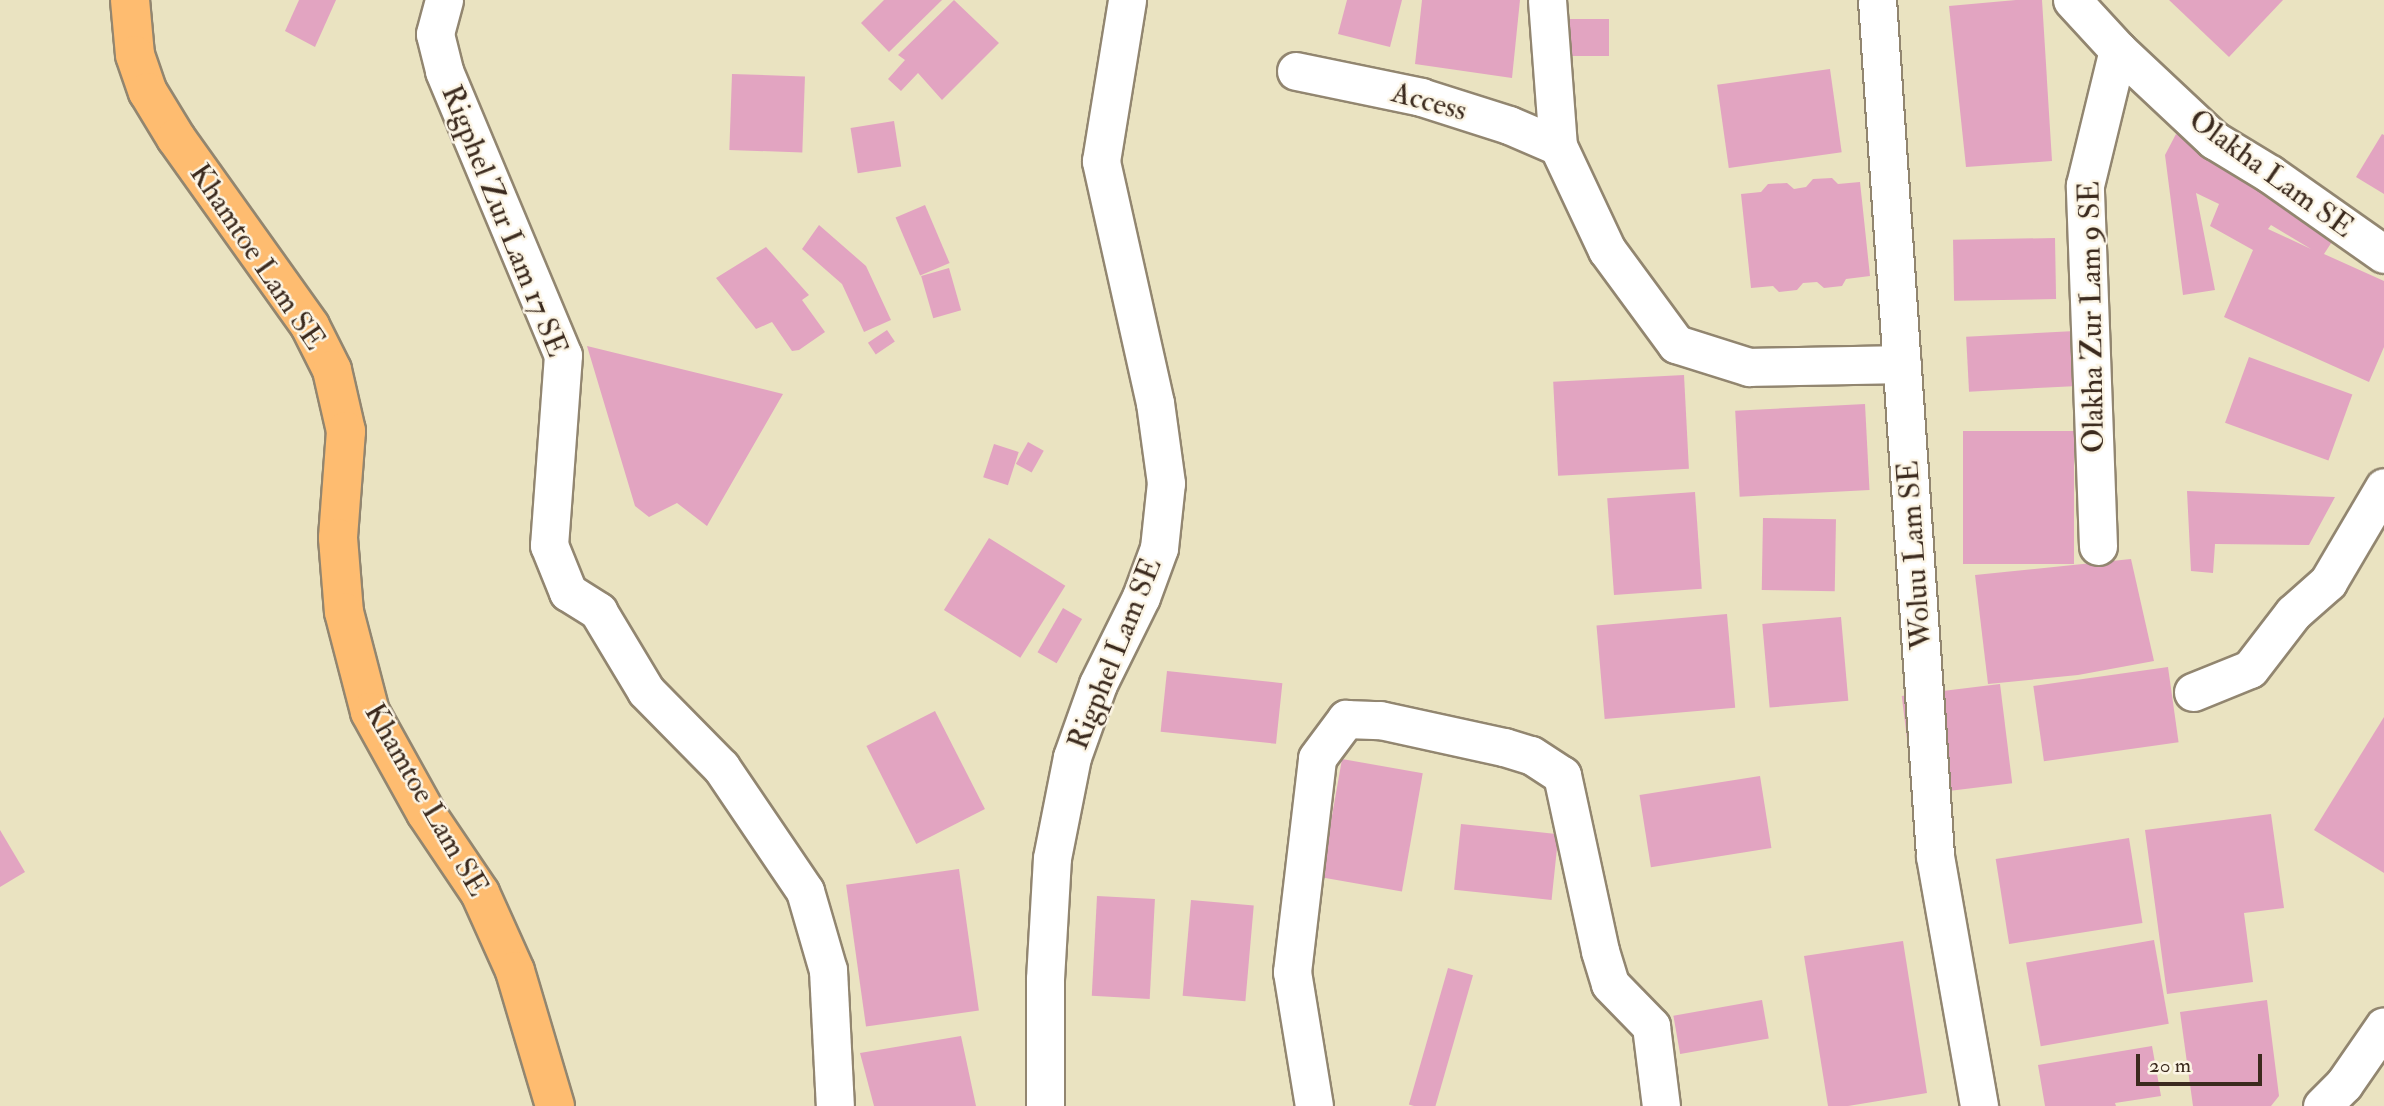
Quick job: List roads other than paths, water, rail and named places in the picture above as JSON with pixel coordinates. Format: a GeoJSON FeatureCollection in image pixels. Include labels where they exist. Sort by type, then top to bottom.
{"type":"FeatureCollection","features":[{"type":"Feature","properties":{"kind":"main road","name":"Khamtoe Lam SE"},"geometry":{"type":"LineString","coordinates":[[130,0],[135,55],[148,92],[176,138],[310,326],[332,370],[346,431],[338,538],[344,612],[370,712],[426,813],[480,893],[515,971],[555,1106]]}},
{"type":"Feature","properties":{"kind":"street","name":"Rigphel Zur Lam 17 SE"},"geometry":{"type":"LineString","coordinates":[[444,0],[435,34],[444,71],[563,355],[549,545],[568,592],[598,611],[646,691],[721,767],[804,891],[828,970],[835,1106]]}},
{"type":"Feature","properties":{"kind":"street","name":"Rigphel Lam SE"},"geometry":{"type":"LineString","coordinates":[[1045,1106],[1045,979],[1052,858],[1072,757],[1098,684],[1141,597],[1158,548],[1166,483],[1155,403],[1101,161],[1128,0]]}},
{"type":"Feature","properties":{"kind":"street"},"geometry":{"type":"LineString","coordinates":[[1547,0],[1558,146],[1607,250],[1676,344],[1749,367],[1902,364]]}},
{"type":"Feature","properties":{"kind":"street","name":"Woluu Lam SE"},"geometry":{"type":"LineString","coordinates":[[1877,0],[1935,856],[1979,1106]]}},
{"type":"Feature","properties":{"kind":"street","name":"Olakha Lam SE"},"geometry":{"type":"LineString","coordinates":[[2072,0],[2118,50],[2214,141],[2270,174],[2384,254]]}},
{"type":"Feature","properties":{"kind":"street","name":"Olakha Zur Lam 9 SE"},"geometry":{"type":"LineString","coordinates":[[2098,546],[2084,185],[2118,50]]}},
{"type":"Feature","properties":{"kind":"street","name":"Access"},"geometry":{"type":"LineString","coordinates":[[1296,71],[1421,97],[1509,125],[1558,146]]}},
{"type":"Feature","properties":{"kind":"street"},"geometry":{"type":"LineString","coordinates":[[2193,692],[2250,669],[2292,614],[2328,582],[2384,487]]}},
{"type":"Feature","properties":{"kind":"street"},"geometry":{"type":"LineString","coordinates":[[1314,1106],[1292,972],[1317,758],[1346,719],[1380,720],[1504,747],[1531,755],[1562,775],[1600,951],[1610,984],[1651,1026],[1661,1106]]}},
{"type":"Feature","properties":{"kind":"street"},"geometry":{"type":"LineString","coordinates":[[2322,1106],[2344,1084],[2384,1026]]}}]}
